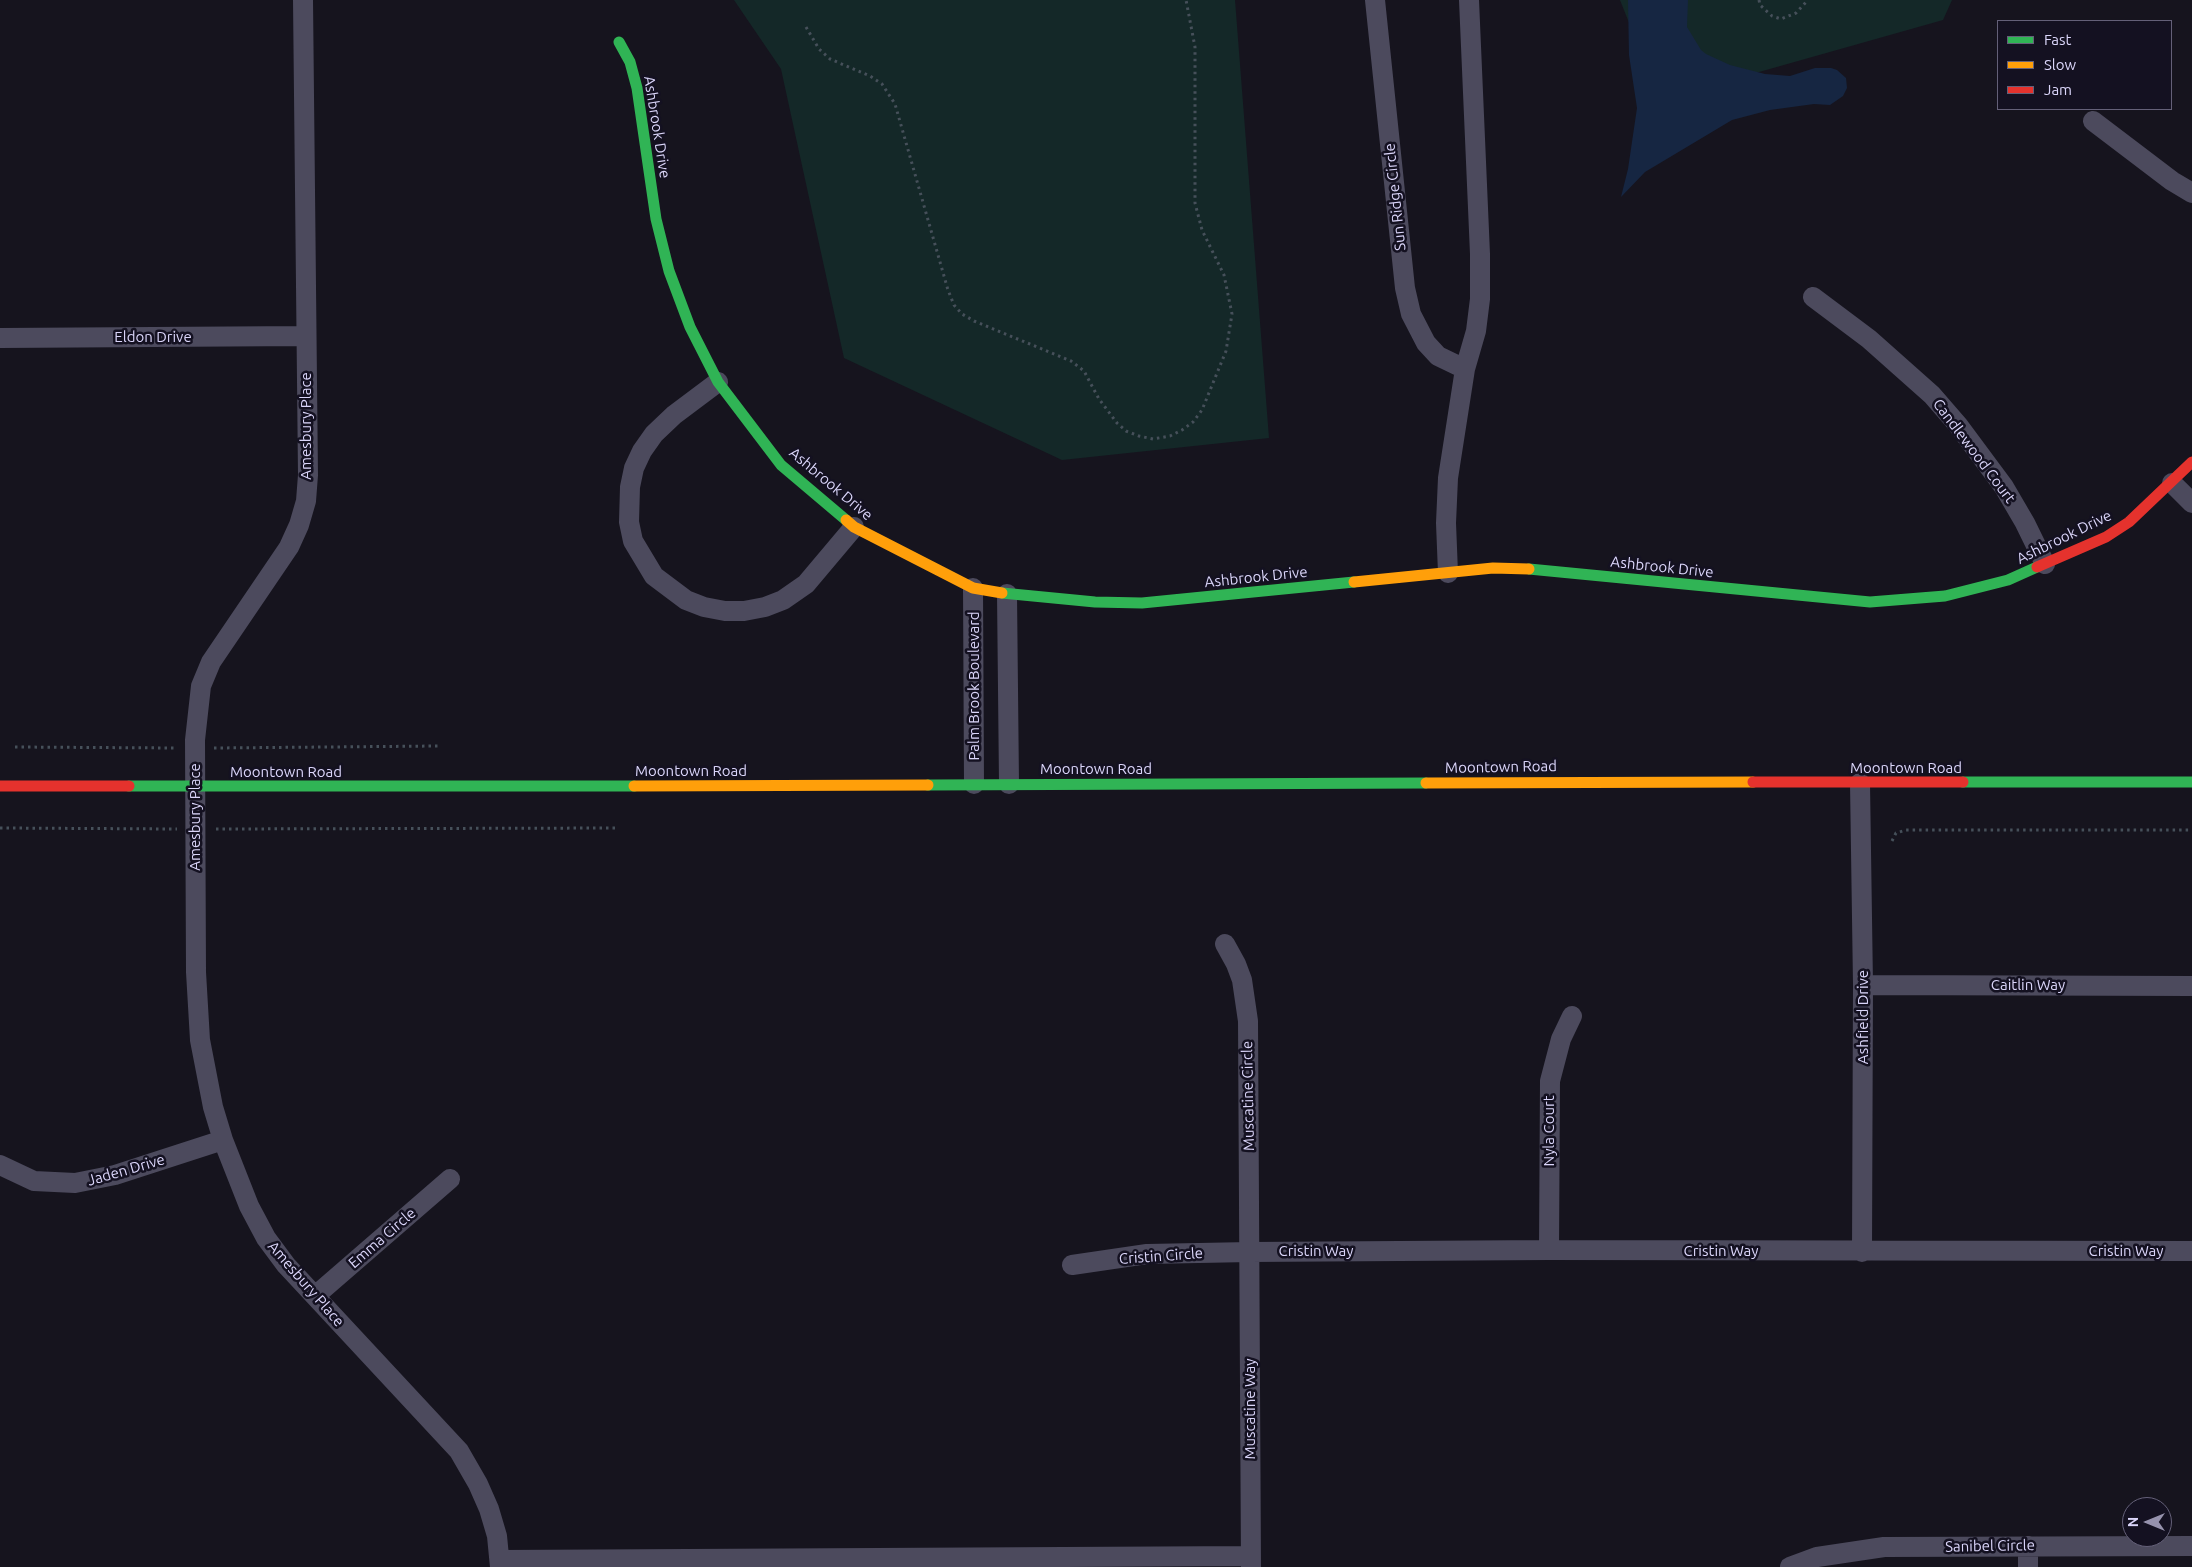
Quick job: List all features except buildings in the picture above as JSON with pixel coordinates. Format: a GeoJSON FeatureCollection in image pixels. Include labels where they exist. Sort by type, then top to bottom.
{"type":"FeatureCollection","features":[{"type":"Feature","properties":{"kind":"street","name":"Amesbury Place"},"geometry":{"type":"LineString","coordinates":[[303,0],[305,336],[308,476],[306,501],[299,525],[289,547],[211,662],[198,703],[195,748],[195,829],[196,972],[200,1040],[212,1107],[249,1206],[266,1238],[286,1265],[460,1451],[489,1509],[497,1536],[500,1563]]}},
{"type":"Feature","properties":{"kind":"street","name":"Sun Ridge Circle"},"geometry":{"type":"LineString","coordinates":[[1375,0],[1405,288],[1411,314],[1426,343],[1438,356],[1465,370]]}},
{"type":"Feature","properties":{"kind":"street"},"geometry":{"type":"LineString","coordinates":[[1448,573],[1446,523],[1448,478],[1465,370],[1476,332],[1480,299],[1480,254],[1469,0]]}},
{"type":"Feature","properties":{"kind":"street","name":"Ashbrook Drive"},"geometry":{"type":"LineString","coordinates":[[619,42],[630,62],[638,88],[656,219],[669,271],[690,327],[718,382],[781,465],[854,527],[973,588],[1007,594],[1095,602],[1142,603],[1493,568],[1520,568],[1870,602],[1945,596],[2008,580],[2114,532],[2129,522],[2192,462]]}},
{"type":"Feature","properties":{"kind":"street"},"geometry":{"type":"LineString","coordinates":[[2093,121],[2172,181],[2192,193]]}},
{"type":"Feature","properties":{"kind":"street","name":"Candlewood Court"},"geometry":{"type":"LineString","coordinates":[[1813,297],[1870,339],[1932,395],[1958,424],[2004,487],[2025,522],[2045,564]]}},
{"type":"Feature","properties":{"kind":"street","name":"Eldon Drive"},"geometry":{"type":"LineString","coordinates":[[0,338],[305,336]]}},
{"type":"Feature","properties":{"kind":"street"},"geometry":{"type":"LineString","coordinates":[[718,382],[705,390],[654,434],[634,468],[630,487],[629,522],[633,541],[654,576],[686,600],[704,607],[725,611],[744,611],[765,607],[783,600],[806,584],[854,527]]}},
{"type":"Feature","properties":{"kind":"street"},"geometry":{"type":"LineString","coordinates":[[2172,483],[2192,503]]}},
{"type":"Feature","properties":{"kind":"street","name":"Palm Brook Boulevard"},"geometry":{"type":"LineString","coordinates":[[973,588],[974,784]]}},
{"type":"Feature","properties":{"kind":"street"},"geometry":{"type":"LineString","coordinates":[[1007,594],[1008,784]]}},
{"type":"Feature","properties":{"kind":"street","name":"Moontown Road"},"geometry":{"type":"LineString","coordinates":[[0,786],[2192,782]]}},
{"type":"Feature","properties":{"kind":"street","name":"Ashfield Drive"},"geometry":{"type":"LineString","coordinates":[[1860,783],[1863,985],[1862,1252]]}},
{"type":"Feature","properties":{"kind":"street","name":"Muscatine Circle"},"geometry":{"type":"LineString","coordinates":[[1224,944],[1236,964],[1247,1006],[1250,1252]]}},
{"type":"Feature","properties":{"kind":"street","name":"Caitlin Way"},"geometry":{"type":"LineString","coordinates":[[1863,985],[2192,986]]}},
{"type":"Feature","properties":{"kind":"street","name":"Nyla Court"},"geometry":{"type":"LineString","coordinates":[[1549,1250],[1550,1081],[1561,1039],[1572,1016]]}},
{"type":"Feature","properties":{"kind":"street","name":"Jaden Drive"},"geometry":{"type":"LineString","coordinates":[[0,1165],[34,1180],[75,1183],[115,1175],[223,1140]]}},
{"type":"Feature","properties":{"kind":"street","name":"Emma Circle"},"geometry":{"type":"LineString","coordinates":[[315,1296],[450,1179]]}},
{"type":"Feature","properties":{"kind":"street","name":"Cristin Way"},"geometry":{"type":"LineString","coordinates":[[1250,1252],[1549,1250],[1862,1252],[2192,1251]]}},
{"type":"Feature","properties":{"kind":"street","name":"Cristin Circle"},"geometry":{"type":"LineString","coordinates":[[1072,1265],[1147,1254],[1250,1252]]}},
{"type":"Feature","properties":{"kind":"street","name":"Muscatine Way"},"geometry":{"type":"LineString","coordinates":[[1250,1252],[1251,1561]]}},
{"type":"Feature","properties":{"kind":"street"},"geometry":{"type":"LineString","coordinates":[[2028,1546],[2028,1567]]}},
{"type":"Feature","properties":{"kind":"street","name":"Sanibel Circle"},"geometry":{"type":"LineString","coordinates":[[1790,1567],[1817,1558],[1884,1547],[2192,1546]]}},
{"type":"Feature","properties":{"kind":"street"},"geometry":{"type":"LineString","coordinates":[[500,1563],[1251,1561]]}},
{"type":"Feature","properties":{"kind":"path"},"geometry":{"type":"LineString","coordinates":[[806,27],[819,49],[830,60],[870,76],[882,84],[895,104],[948,290],[954,305],[962,314],[974,321],[1071,361],[1084,370],[1099,399],[1117,423],[1126,431],[1153,439],[1170,436],[1182,430],[1193,422],[1202,410],[1226,351],[1232,314],[1224,275],[1202,230],[1195,203],[1197,116],[1195,47],[1186,0]]}},
{"type":"Feature","properties":{"kind":"path"},"geometry":{"type":"LineString","coordinates":[[1759,0],[1760,5],[1772,16],[1781,19],[1796,13],[1808,0]]}},
{"type":"Feature","properties":{"kind":"path"},"geometry":{"type":"LineString","coordinates":[[15,747],[438,746]]}},
{"type":"Feature","properties":{"kind":"path"},"geometry":{"type":"LineString","coordinates":[[0,828],[619,828]]}},
{"type":"Feature","properties":{"kind":"path"},"geometry":{"type":"LineString","coordinates":[[1892,840],[1896,833],[1906,830],[2192,830]]}},
{"type":"Feature","properties":{"kind":"green space"},"geometry":{"type":"Polygon","coordinates":[[[734,0],[1235,0],[1269,438],[1062,460],[844,358],[781,69],[734,0]]]}},
{"type":"Feature","properties":{"kind":"green space"},"geometry":{"type":"Polygon","coordinates":[[[1620,0],[1952,0],[1943,20],[1660,100],[1620,0]]]}},
{"type":"Feature","properties":{"kind":"water"},"geometry":{"type":"Polygon","coordinates":[[[1628,0],[1688,0],[1687,27],[1701,50],[1706,54],[1730,65],[1765,74],[1790,76],[1815,68],[1831,68],[1837,70],[1846,78],[1847,88],[1843,96],[1830,105],[1814,104],[1770,110],[1732,120],[1645,172],[1621,197],[1628,169],[1637,108],[1629,55],[1628,0]]]}},
{"type":"Feature","properties":{"kind":"traffic: fast"},"geometry":{"type":"LineString","coordinates":[[619,42],[630,62],[637,88],[656,219],[669,271],[690,327],[718,382],[781,465],[846,520]]}},
{"type":"Feature","properties":{"kind":"traffic: fast"},"geometry":{"type":"LineString","coordinates":[[1529,569],[1870,602],[1945,596],[2008,580],[2037,567]]}},
{"type":"Feature","properties":{"kind":"traffic: fast"},"geometry":{"type":"LineString","coordinates":[[1002,593],[1095,602],[1142,603],[1354,582]]}},
{"type":"Feature","properties":{"kind":"traffic: fast"},"geometry":{"type":"LineString","coordinates":[[1963,782],[2192,782]]}},
{"type":"Feature","properties":{"kind":"traffic: fast"},"geometry":{"type":"LineString","coordinates":[[928,785],[1426,783]]}},
{"type":"Feature","properties":{"kind":"traffic: fast"},"geometry":{"type":"LineString","coordinates":[[129,786],[634,786]]}},
{"type":"Feature","properties":{"kind":"traffic: slow"},"geometry":{"type":"LineString","coordinates":[[846,520],[854,527],[973,588],[1002,593]]}},
{"type":"Feature","properties":{"kind":"traffic: slow"},"geometry":{"type":"LineString","coordinates":[[1354,582],[1493,568],[1529,569]]}},
{"type":"Feature","properties":{"kind":"traffic: slow"},"geometry":{"type":"LineString","coordinates":[[1426,783],[1753,782]]}},
{"type":"Feature","properties":{"kind":"traffic: slow"},"geometry":{"type":"LineString","coordinates":[[634,786],[928,785]]}},
{"type":"Feature","properties":{"kind":"traffic: jam"},"geometry":{"type":"LineString","coordinates":[[2037,567],[2106,537],[2129,522],[2192,462]]}},
{"type":"Feature","properties":{"kind":"traffic: jam"},"geometry":{"type":"LineString","coordinates":[[1753,782],[1963,782]]}},
{"type":"Feature","properties":{"kind":"traffic: jam"},"geometry":{"type":"LineString","coordinates":[[0,786],[129,786]]}}]}
